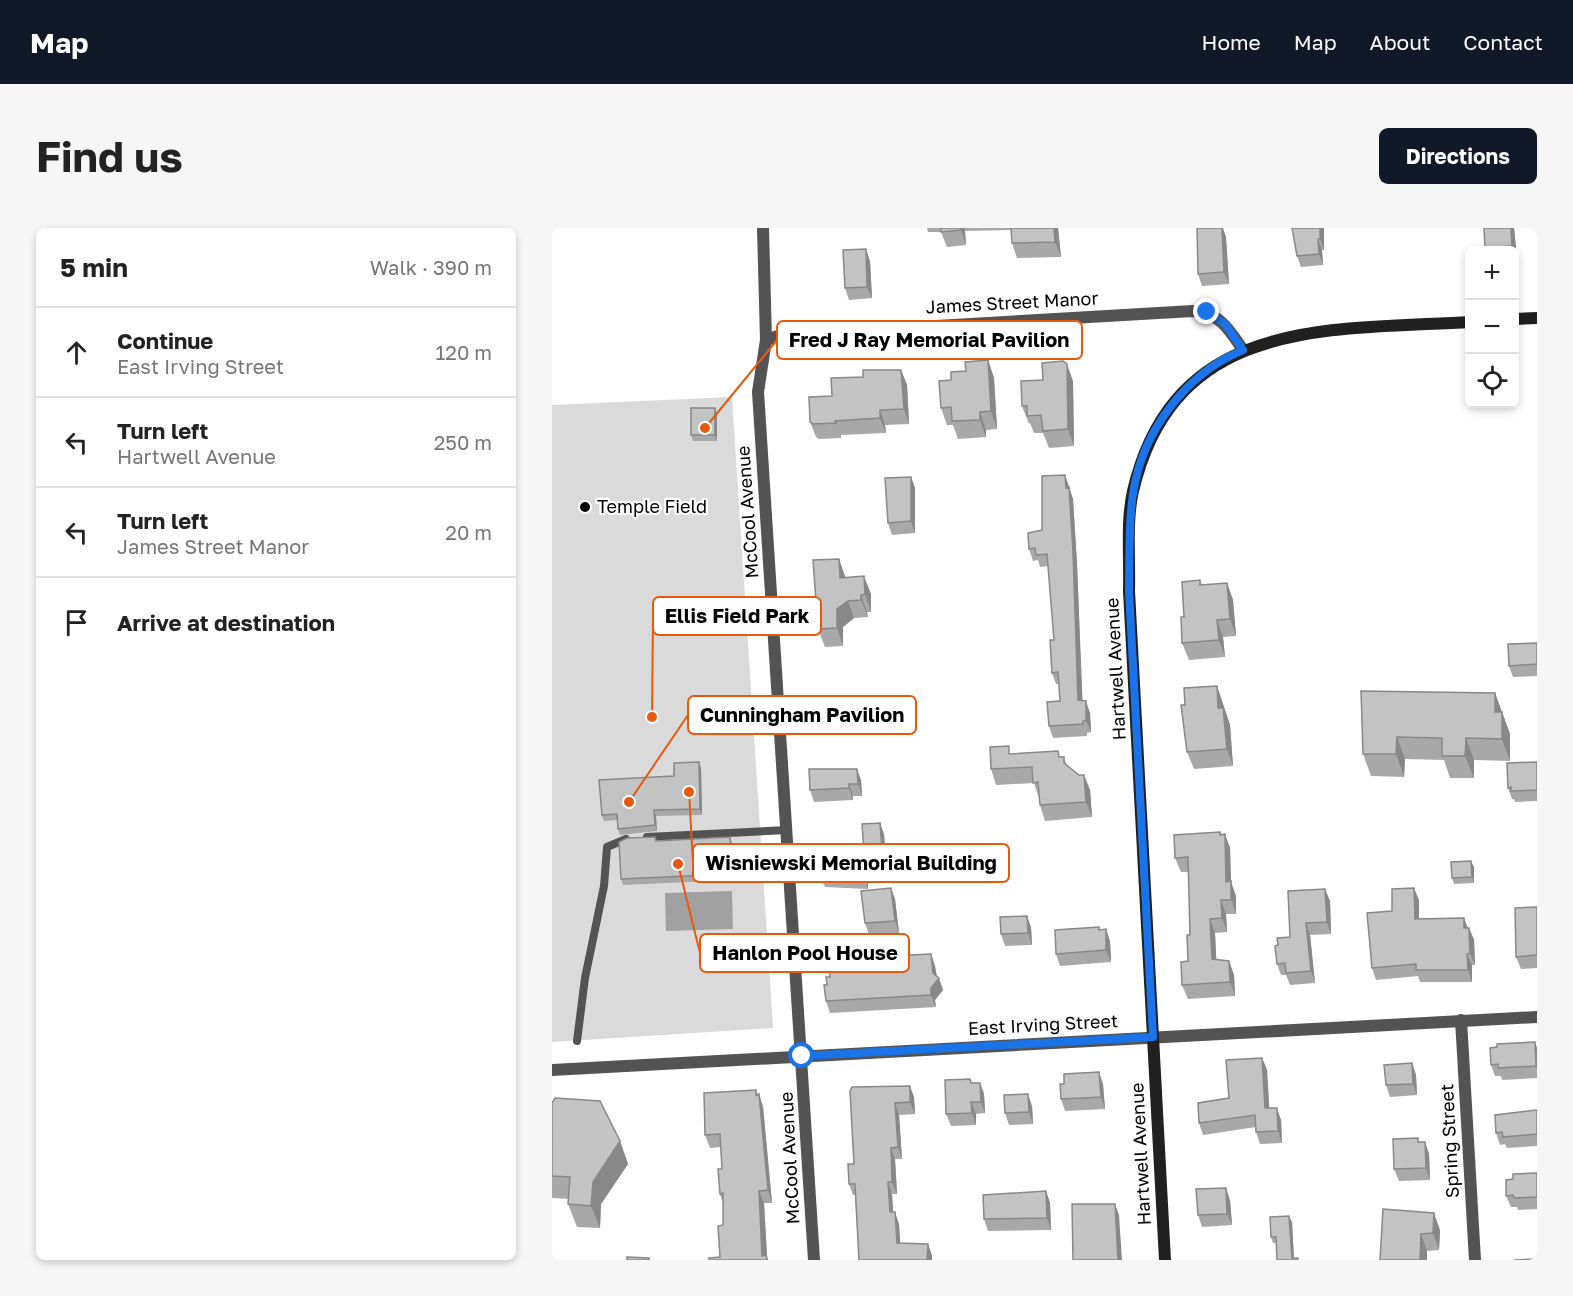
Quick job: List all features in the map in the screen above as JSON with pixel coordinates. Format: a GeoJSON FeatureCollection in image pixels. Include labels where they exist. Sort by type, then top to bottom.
{"type":"FeatureCollection","features":[{"type":"Feature","properties":{"kind":"street","name":"McCool Avenue"},"geometry":{"type":"LineString","coordinates":[[763,228],[766,340],[758,392],[814,1260]]}},
{"type":"Feature","properties":{"kind":"street","name":"James Street Manor"},"geometry":{"type":"LineString","coordinates":[[766,340],[781,335],[1192,311],[1207,312],[1217,317],[1243,350]]}},
{"type":"Feature","properties":{"kind":"street"},"geometry":{"type":"LineString","coordinates":[[1519,319],[1537,318]]}},
{"type":"Feature","properties":{"kind":"street","name":"Hartwell Avenue"},"geometry":{"type":"LineString","coordinates":[[1165,1260],[1129,591],[1133,492],[1147,446],[1175,399],[1188,386],[1226,357],[1243,350],[1278,338],[1344,329],[1465,322]]}},
{"type":"Feature","properties":{"kind":"street","name":"East Irving Street"},"geometry":{"type":"LineString","coordinates":[[552,1070],[1537,1017]]}},
{"type":"Feature","properties":{"kind":"street","name":"Spring Street"},"geometry":{"type":"LineString","coordinates":[[1461,1020],[1475,1260]]}},
{"type":"Feature","properties":{"kind":"lane"},"geometry":{"type":"LineString","coordinates":[[577,1041],[585,978],[604,886],[607,847],[628,838],[787,830]]}},
{"type":"Feature","properties":{"kind":"shaded area"},"geometry":{"type":"Polygon","coordinates":[[[732,397],[773,1028],[552,1042],[552,405],[732,397]]]}},
{"type":"Feature","properties":{"kind":"shaded area"},"geometry":{"type":"Polygon","coordinates":[[[732,891],[733,929],[666,931],[665,893],[732,891]]]}},
{"type":"Feature","properties":{"kind":"building"},"geometry":{"type":"Polygon","coordinates":[[[941,228],[960,228],[961,230],[941,232],[941,228]]]}},
{"type":"Feature","properties":{"kind":"building"},"geometry":{"type":"Polygon","coordinates":[[[1011,228],[1054,228],[1055,242],[1012,243],[1011,228]]]}},
{"type":"Feature","properties":{"kind":"building"},"geometry":{"type":"Polygon","coordinates":[[[1197,228],[1222,228],[1224,272],[1198,274],[1197,228]]]}},
{"type":"Feature","properties":{"kind":"building"},"geometry":{"type":"Polygon","coordinates":[[[1292,228],[1320,228],[1319,254],[1297,256],[1292,228]]]}},
{"type":"Feature","properties":{"kind":"building"},"geometry":{"type":"Polygon","coordinates":[[[1484,228],[1511,228],[1512,246],[1485,246],[1484,228]]]}},
{"type":"Feature","properties":{"kind":"building"},"geometry":{"type":"Polygon","coordinates":[[[866,249],[867,287],[845,288],[843,250],[866,249]]]}},
{"type":"Feature","properties":{"kind":"building"},"geometry":{"type":"Polygon","coordinates":[[[988,360],[991,411],[980,412],[980,420],[952,421],[951,407],[941,408],[939,381],[951,380],[951,372],[966,371],[965,362],[988,360]]]}},
{"type":"Feature","properties":{"kind":"building"},"geometry":{"type":"Polygon","coordinates":[[[1063,361],[1067,364],[1068,429],[1043,431],[1041,415],[1027,416],[1027,406],[1022,406],[1021,381],[1043,380],[1042,363],[1063,361]]]}},
{"type":"Feature","properties":{"kind":"building"},"geometry":{"type":"Polygon","coordinates":[[[863,370],[901,370],[904,409],[880,410],[880,418],[835,421],[836,423],[813,424],[810,422],[809,397],[832,396],[831,378],[863,377],[863,370]]]}},
{"type":"Feature","properties":{"kind":"building"},"geometry":{"type":"Polygon","coordinates":[[[691,408],[715,408],[715,435],[691,435],[691,408]]]}},
{"type":"Feature","properties":{"kind":"building"},"geometry":{"type":"Polygon","coordinates":[[[1065,475],[1066,488],[1069,487],[1073,552],[1078,700],[1086,701],[1086,721],[1083,721],[1083,724],[1049,726],[1047,702],[1060,701],[1058,672],[1052,673],[1050,640],[1054,640],[1047,554],[1036,555],[1035,548],[1029,549],[1028,533],[1042,530],[1042,476],[1065,475]]]}},
{"type":"Feature","properties":{"kind":"building"},"geometry":{"type":"Polygon","coordinates":[[[911,477],[911,521],[888,523],[885,478],[911,477]]]}},
{"type":"Feature","properties":{"kind":"building"},"geometry":{"type":"Polygon","coordinates":[[[839,559],[840,578],[864,576],[865,594],[861,595],[861,600],[848,601],[837,609],[837,628],[818,629],[813,560],[839,559]]]}},
{"type":"Feature","properties":{"kind":"building"},"geometry":{"type":"Polygon","coordinates":[[[1200,580],[1200,585],[1227,583],[1230,619],[1217,620],[1219,640],[1182,643],[1181,617],[1184,617],[1182,582],[1200,580]]]}},
{"type":"Feature","properties":{"kind":"building"},"geometry":{"type":"Polygon","coordinates":[[[1537,643],[1537,664],[1509,666],[1508,644],[1537,643]]]}},
{"type":"Feature","properties":{"kind":"building"},"geometry":{"type":"Polygon","coordinates":[[[1217,686],[1218,708],[1223,708],[1227,749],[1187,752],[1181,705],[1185,705],[1184,688],[1217,686]]]}},
{"type":"Feature","properties":{"kind":"building"},"geometry":{"type":"Polygon","coordinates":[[[1361,691],[1495,693],[1495,712],[1502,712],[1502,739],[1466,738],[1465,756],[1442,756],[1442,738],[1397,737],[1396,754],[1363,754],[1361,691]]]}},
{"type":"Feature","properties":{"kind":"building"},"geometry":{"type":"Polygon","coordinates":[[[1009,746],[1009,754],[1058,751],[1059,757],[1064,757],[1064,763],[1079,775],[1084,775],[1086,802],[1040,805],[1038,782],[1033,783],[1032,767],[991,769],[990,747],[1009,746]]]}},
{"type":"Feature","properties":{"kind":"building"},"geometry":{"type":"Polygon","coordinates":[[[699,762],[700,809],[654,810],[655,825],[618,829],[617,814],[602,815],[599,780],[674,776],[674,763],[699,762]]]}},
{"type":"Feature","properties":{"kind":"building"},"geometry":{"type":"Polygon","coordinates":[[[1537,762],[1537,790],[1511,791],[1511,787],[1508,788],[1507,763],[1537,762]]]}},
{"type":"Feature","properties":{"kind":"building"},"geometry":{"type":"Polygon","coordinates":[[[809,769],[857,769],[858,784],[849,784],[849,788],[810,790],[809,769]]]}},
{"type":"Feature","properties":{"kind":"building"},"geometry":{"type":"Polygon","coordinates":[[[880,823],[882,850],[864,852],[862,824],[880,823]]]}},
{"type":"Feature","properties":{"kind":"building"},"geometry":{"type":"Polygon","coordinates":[[[1220,832],[1220,835],[1225,834],[1226,882],[1231,881],[1231,900],[1221,900],[1222,918],[1210,919],[1212,959],[1229,961],[1230,982],[1182,985],[1181,962],[1188,961],[1187,935],[1190,935],[1188,857],[1175,858],[1174,835],[1220,832]]]}},
{"type":"Feature","properties":{"kind":"building"},"geometry":{"type":"Polygon","coordinates":[[[655,837],[656,841],[730,837],[732,874],[621,879],[619,842],[627,838],[655,837]]]}},
{"type":"Feature","properties":{"kind":"building"},"geometry":{"type":"Polygon","coordinates":[[[1471,861],[1472,877],[1452,878],[1451,862],[1471,861]]]}},
{"type":"Feature","properties":{"kind":"building"},"geometry":{"type":"Polygon","coordinates":[[[891,888],[895,921],[865,923],[861,891],[891,888]]]}},
{"type":"Feature","properties":{"kind":"building"},"geometry":{"type":"Polygon","coordinates":[[[1414,888],[1415,919],[1464,918],[1464,928],[1469,928],[1468,970],[1416,970],[1416,964],[1372,968],[1367,913],[1392,911],[1392,889],[1414,888]]]}},
{"type":"Feature","properties":{"kind":"building"},"geometry":{"type":"Polygon","coordinates":[[[1325,889],[1327,922],[1306,923],[1311,971],[1286,973],[1285,963],[1277,964],[1275,946],[1278,945],[1277,938],[1290,937],[1288,891],[1325,889]]]}},
{"type":"Feature","properties":{"kind":"building"},"geometry":{"type":"Polygon","coordinates":[[[1537,907],[1537,955],[1516,957],[1515,908],[1537,907]]]}},
{"type":"Feature","properties":{"kind":"building"},"geometry":{"type":"Polygon","coordinates":[[[1027,916],[1028,933],[1001,934],[1000,917],[1027,916]]]}},
{"type":"Feature","properties":{"kind":"building"},"geometry":{"type":"Polygon","coordinates":[[[1099,927],[1099,930],[1106,929],[1106,950],[1056,954],[1055,930],[1099,927]]]}},
{"type":"Feature","properties":{"kind":"building"},"geometry":{"type":"Polygon","coordinates":[[[931,954],[933,973],[939,978],[931,988],[931,995],[826,1001],[824,985],[827,985],[826,977],[830,977],[828,959],[931,954]]]}},
{"type":"Feature","properties":{"kind":"building"},"geometry":{"type":"Polygon","coordinates":[[[1535,1042],[1536,1066],[1498,1068],[1498,1064],[1491,1065],[1490,1048],[1497,1047],[1497,1044],[1535,1042]]]}},
{"type":"Feature","properties":{"kind":"building"},"geometry":{"type":"Polygon","coordinates":[[[1262,1058],[1265,1108],[1277,1108],[1278,1131],[1256,1132],[1255,1115],[1199,1123],[1198,1103],[1229,1098],[1226,1060],[1262,1058]]]}},
{"type":"Feature","properties":{"kind":"building"},"geometry":{"type":"Polygon","coordinates":[[[1412,1063],[1413,1084],[1386,1085],[1384,1065],[1412,1063]]]}},
{"type":"Feature","properties":{"kind":"building"},"geometry":{"type":"Polygon","coordinates":[[[1099,1072],[1101,1097],[1061,1099],[1060,1084],[1064,1084],[1064,1074],[1099,1072]]]}},
{"type":"Feature","properties":{"kind":"building"},"geometry":{"type":"Polygon","coordinates":[[[970,1079],[971,1083],[980,1083],[981,1102],[971,1102],[972,1113],[946,1114],[945,1080],[970,1079]]]}},
{"type":"Feature","properties":{"kind":"building"},"geometry":{"type":"Polygon","coordinates":[[[910,1086],[910,1102],[895,1103],[898,1147],[891,1148],[892,1182],[888,1182],[890,1212],[895,1212],[897,1243],[928,1244],[927,1260],[859,1260],[855,1184],[849,1184],[848,1164],[854,1164],[850,1091],[852,1087],[910,1086]]]}},
{"type":"Feature","properties":{"kind":"building"},"geometry":{"type":"Polygon","coordinates":[[[756,1090],[756,1095],[759,1094],[768,1190],[759,1191],[762,1256],[766,1255],[767,1260],[709,1260],[709,1258],[720,1257],[718,1226],[723,1225],[723,1193],[720,1194],[718,1169],[722,1169],[720,1134],[705,1135],[704,1093],[756,1090]]]}},
{"type":"Feature","properties":{"kind":"building"},"geometry":{"type":"Polygon","coordinates":[[[1028,1094],[1029,1112],[1005,1113],[1004,1095],[1028,1094]]]}},
{"type":"Feature","properties":{"kind":"building"},"geometry":{"type":"Polygon","coordinates":[[[555,1098],[600,1101],[620,1141],[593,1182],[591,1206],[568,1204],[570,1177],[552,1176],[552,1103],[555,1098]]]}},
{"type":"Feature","properties":{"kind":"building"},"geometry":{"type":"Polygon","coordinates":[[[1537,1110],[1537,1134],[1503,1137],[1502,1132],[1496,1133],[1495,1115],[1537,1110]]]}},
{"type":"Feature","properties":{"kind":"building"},"geometry":{"type":"Polygon","coordinates":[[[1418,1138],[1418,1142],[1425,1142],[1426,1168],[1394,1169],[1393,1139],[1418,1138]]]}},
{"type":"Feature","properties":{"kind":"building"},"geometry":{"type":"Polygon","coordinates":[[[1537,1173],[1537,1197],[1506,1196],[1506,1180],[1513,1179],[1513,1174],[1537,1173]]]}},
{"type":"Feature","properties":{"kind":"building"},"geometry":{"type":"Polygon","coordinates":[[[1226,1188],[1227,1214],[1198,1215],[1196,1189],[1226,1188]]]}},
{"type":"Feature","properties":{"kind":"building"},"geometry":{"type":"Polygon","coordinates":[[[1046,1191],[1047,1218],[984,1219],[983,1195],[1046,1191]]]}},
{"type":"Feature","properties":{"kind":"building"},"geometry":{"type":"Polygon","coordinates":[[[1072,1204],[1115,1204],[1118,1260],[1073,1260],[1072,1204]]]}},
{"type":"Feature","properties":{"kind":"building"},"geometry":{"type":"Polygon","coordinates":[[[1383,1209],[1434,1213],[1433,1233],[1421,1234],[1420,1260],[1380,1260],[1383,1209]]]}},
{"type":"Feature","properties":{"kind":"building"},"geometry":{"type":"Polygon","coordinates":[[[1289,1216],[1292,1258],[1298,1258],[1298,1260],[1277,1260],[1276,1237],[1271,1237],[1270,1217],[1289,1216]]]}},
{"type":"Feature","properties":{"kind":"building"},"geometry":{"type":"Polygon","coordinates":[[[627,1257],[649,1258],[649,1260],[627,1260],[627,1257]]]}},
{"type":"Feature","properties":{"kind":"place","name":"Fred J Ray Memorial Pavilion"},"geometry":{"type":"Point","coordinates":[705,428]}},
{"type":"Feature","properties":{"kind":"place","name":"Temple Field"},"geometry":{"type":"Point","coordinates":[585,507]}},
{"type":"Feature","properties":{"kind":"place","name":"Ellis Field Park"},"geometry":{"type":"Point","coordinates":[652,717]}},
{"type":"Feature","properties":{"kind":"place","name":"Wisniewski Memorial Building"},"geometry":{"type":"Point","coordinates":[689,792]}},
{"type":"Feature","properties":{"kind":"place","name":"Cunningham Pavilion"},"geometry":{"type":"Point","coordinates":[629,802]}},
{"type":"Feature","properties":{"kind":"place","name":"Hanlon Pool House"},"geometry":{"type":"Point","coordinates":[678,864]}},
{"type":"Feature","properties":{"kind":"route"},"geometry":{"type":"LineString","coordinates":[[802,1056],[1153,1037],[1129,591],[1130,523],[1133,492],[1147,446],[1159,422],[1175,399],[1188,386],[1226,357],[1243,350],[1225,324],[1207,312]]}}]}
